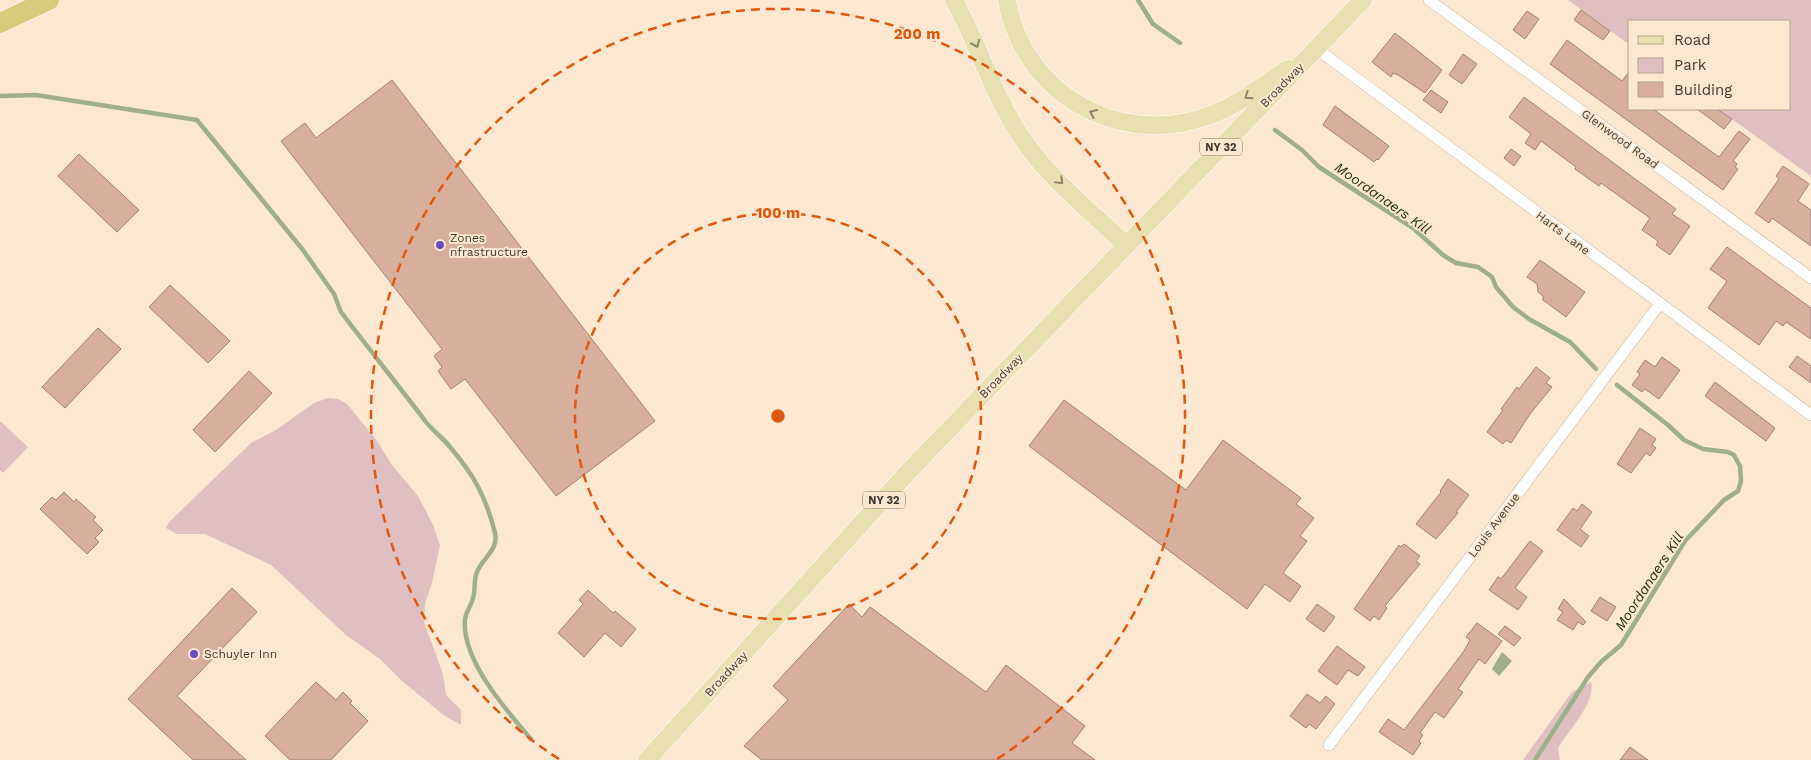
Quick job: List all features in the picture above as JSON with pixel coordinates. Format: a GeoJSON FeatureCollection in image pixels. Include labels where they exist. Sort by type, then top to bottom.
{"type":"FeatureCollection","features":[{"type":"Feature","properties":{"kind":"highway"},"geometry":{"type":"LineString","coordinates":[[0,23],[49,0]]}},
{"type":"Feature","properties":{"kind":"main road"},"geometry":{"type":"LineString","coordinates":[[954,0],[1001,100],[1024,141],[1056,178],[1126,245]]}},
{"type":"Feature","properties":{"kind":"main road"},"geometry":{"type":"LineString","coordinates":[[1007,0],[1014,27],[1022,46],[1046,80],[1080,108],[1111,120],[1138,126],[1180,124],[1222,111],[1241,101],[1317,49]]}},
{"type":"Feature","properties":{"kind":"main road","name":"Broadway"},"geometry":{"type":"LineString","coordinates":[[647,760],[908,472],[1363,0]]}},
{"type":"Feature","properties":{"kind":"street","name":"Glenwood Road"},"geometry":{"type":"LineString","coordinates":[[1429,0],[1811,278]]}},
{"type":"Feature","properties":{"kind":"street","name":"Harts Lane"},"geometry":{"type":"LineString","coordinates":[[1317,49],[1659,305],[1811,415]]}},
{"type":"Feature","properties":{"kind":"street","name":"Louis Avenue"},"geometry":{"type":"LineString","coordinates":[[1329,745],[1659,305]]}},
{"type":"Feature","properties":{"kind":"green space"},"geometry":{"type":"Polygon","coordinates":[[[1568,0],[1811,0],[1811,176],[1719,110],[1791,110],[1791,20],[1628,20],[1628,44],[1568,0]]]}},
{"type":"Feature","properties":{"kind":"green space"},"geometry":{"type":"Polygon","coordinates":[[[328,398],[338,399],[347,404],[375,438],[392,465],[418,496],[433,525],[440,545],[432,583],[425,604],[424,622],[443,674],[446,695],[461,710],[461,725],[445,716],[402,681],[380,659],[346,635],[271,565],[205,534],[177,534],[166,528],[169,522],[251,443],[276,430],[314,403],[328,398]]]}},
{"type":"Feature","properties":{"kind":"green space"},"geometry":{"type":"Polygon","coordinates":[[[0,421],[28,447],[3,473],[0,470],[0,421]]]}},
{"type":"Feature","properties":{"kind":"green space"},"geometry":{"type":"Polygon","coordinates":[[[1591,682],[1589,699],[1585,708],[1558,748],[1560,760],[1523,760],[1572,692],[1591,682]]]}},
{"type":"Feature","properties":{"kind":"shaded area"},"geometry":{"type":"Polygon","coordinates":[[[1502,652],[1512,661],[1499,676],[1492,669],[1502,652]]]}},
{"type":"Feature","properties":{"kind":"building"},"geometry":{"type":"Polygon","coordinates":[[[1581,10],[1610,31],[1603,40],[1574,20],[1581,10]]]}},
{"type":"Feature","properties":{"kind":"building"},"geometry":{"type":"Polygon","coordinates":[[[1527,11],[1539,19],[1525,39],[1513,30],[1527,11]]]}},
{"type":"Feature","properties":{"kind":"building"},"geometry":{"type":"Polygon","coordinates":[[[1395,33],[1442,70],[1425,93],[1398,75],[1393,73],[1391,77],[1372,62],[1395,33]]]}},
{"type":"Feature","properties":{"kind":"building"},"geometry":{"type":"Polygon","coordinates":[[[1567,40],[1622,81],[1628,74],[1628,110],[1654,110],[1719,157],[1739,131],[1750,139],[1733,161],[1737,164],[1735,167],[1738,169],[1723,190],[1550,64],[1567,40]]]}},
{"type":"Feature","properties":{"kind":"building"},"geometry":{"type":"Polygon","coordinates":[[[1463,54],[1477,64],[1462,84],[1449,75],[1463,54]]]}},
{"type":"Feature","properties":{"kind":"building","name":"Zones nfrastructure"},"geometry":{"type":"Polygon","coordinates":[[[392,80],[655,421],[556,496],[465,379],[451,389],[438,371],[442,367],[434,356],[442,349],[281,141],[305,123],[316,138],[392,80]]]}},
{"type":"Feature","properties":{"kind":"building"},"geometry":{"type":"Polygon","coordinates":[[[1431,90],[1448,102],[1441,113],[1423,100],[1431,90]]]}},
{"type":"Feature","properties":{"kind":"building"},"geometry":{"type":"Polygon","coordinates":[[[1524,97],[1676,209],[1672,214],[1690,226],[1670,255],[1656,245],[1658,241],[1642,230],[1650,218],[1601,183],[1599,186],[1541,141],[1535,150],[1525,143],[1531,134],[1509,117],[1524,97]]]}},
{"type":"Feature","properties":{"kind":"building"},"geometry":{"type":"Polygon","coordinates":[[[1335,106],[1389,146],[1378,160],[1374,162],[1323,125],[1335,106]]]}},
{"type":"Feature","properties":{"kind":"building"},"geometry":{"type":"Polygon","coordinates":[[[1698,110],[1718,110],[1732,119],[1724,129],[1698,110]]]}},
{"type":"Feature","properties":{"kind":"building"},"geometry":{"type":"Polygon","coordinates":[[[1511,149],[1521,156],[1514,166],[1504,158],[1511,149]]]}},
{"type":"Feature","properties":{"kind":"building"},"geometry":{"type":"Polygon","coordinates":[[[79,154],[139,210],[117,232],[58,176],[79,154]]]}},
{"type":"Feature","properties":{"kind":"building"},"geometry":{"type":"Polygon","coordinates":[[[1783,166],[1809,184],[1798,201],[1811,210],[1811,246],[1772,218],[1769,223],[1755,213],[1779,179],[1776,176],[1783,166]]]}},
{"type":"Feature","properties":{"kind":"building"},"geometry":{"type":"Polygon","coordinates":[[[1727,247],[1811,308],[1811,339],[1786,322],[1783,326],[1776,321],[1759,345],[1708,308],[1727,281],[1710,269],[1727,247]]]}},
{"type":"Feature","properties":{"kind":"building"},"geometry":{"type":"Polygon","coordinates":[[[1540,260],[1585,292],[1566,317],[1543,300],[1543,296],[1538,292],[1537,284],[1527,277],[1540,260]]]}},
{"type":"Feature","properties":{"kind":"building"},"geometry":{"type":"Polygon","coordinates":[[[170,285],[230,341],[208,363],[149,307],[170,285]]]}},
{"type":"Feature","properties":{"kind":"building"},"geometry":{"type":"Polygon","coordinates":[[[98,328],[121,349],[65,408],[42,387],[98,328]]]}},
{"type":"Feature","properties":{"kind":"building"},"geometry":{"type":"Polygon","coordinates":[[[1797,356],[1811,366],[1811,383],[1789,367],[1797,356]]]}},
{"type":"Feature","properties":{"kind":"building"},"geometry":{"type":"Polygon","coordinates":[[[1662,357],[1680,370],[1659,399],[1645,389],[1642,392],[1632,385],[1640,374],[1637,372],[1645,360],[1655,367],[1662,357]]]}},
{"type":"Feature","properties":{"kind":"building"},"geometry":{"type":"Polygon","coordinates":[[[1536,367],[1550,378],[1546,383],[1552,387],[1530,414],[1511,443],[1506,440],[1503,444],[1487,432],[1517,387],[1519,389],[1536,367]]]}},
{"type":"Feature","properties":{"kind":"building"},"geometry":{"type":"Polygon","coordinates":[[[249,371],[272,393],[215,452],[193,430],[249,371]]]}},
{"type":"Feature","properties":{"kind":"building"},"geometry":{"type":"Polygon","coordinates":[[[1715,382],[1775,428],[1766,441],[1705,396],[1715,382]]]}},
{"type":"Feature","properties":{"kind":"building"},"geometry":{"type":"Polygon","coordinates":[[[1064,400],[1186,490],[1223,440],[1301,498],[1296,504],[1314,518],[1300,536],[1307,541],[1283,573],[1301,586],[1290,602],[1265,584],[1247,609],[1029,446],[1064,400]]]}},
{"type":"Feature","properties":{"kind":"building"},"geometry":{"type":"Polygon","coordinates":[[[1640,428],[1656,439],[1652,445],[1656,448],[1650,456],[1646,453],[1631,473],[1617,464],[1640,428]]]}},
{"type":"Feature","properties":{"kind":"building"},"geometry":{"type":"Polygon","coordinates":[[[1448,479],[1469,495],[1456,512],[1458,513],[1436,539],[1416,524],[1441,492],[1448,479]]]}},
{"type":"Feature","properties":{"kind":"building"},"geometry":{"type":"Polygon","coordinates":[[[64,492],[74,502],[76,499],[96,517],[93,520],[103,530],[95,538],[99,542],[87,554],[40,509],[52,497],[56,500],[64,492]]]}},
{"type":"Feature","properties":{"kind":"building"},"geometry":{"type":"Polygon","coordinates":[[[1582,504],[1592,512],[1580,529],[1589,536],[1581,547],[1557,530],[1573,508],[1577,511],[1582,504]]]}},
{"type":"Feature","properties":{"kind":"building"},"geometry":{"type":"Polygon","coordinates":[[[1530,541],[1543,551],[1515,588],[1527,597],[1518,610],[1489,590],[1498,577],[1501,579],[1530,541]]]}},
{"type":"Feature","properties":{"kind":"building"},"geometry":{"type":"Polygon","coordinates":[[[1404,544],[1420,556],[1416,561],[1420,564],[1385,606],[1387,608],[1379,620],[1374,616],[1370,621],[1354,609],[1399,545],[1401,547],[1404,544]]]}},
{"type":"Feature","properties":{"kind":"building","name":"Schuyler Inn"},"geometry":{"type":"Polygon","coordinates":[[[232,588],[257,612],[177,696],[246,760],[193,760],[128,699],[232,588]]]}},
{"type":"Feature","properties":{"kind":"building"},"geometry":{"type":"Polygon","coordinates":[[[588,590],[613,613],[615,611],[636,629],[621,647],[605,633],[584,657],[558,633],[583,604],[579,600],[588,590]]]}},
{"type":"Feature","properties":{"kind":"building"},"geometry":{"type":"Polygon","coordinates":[[[1600,597],[1616,607],[1607,621],[1591,611],[1600,597]]]}},
{"type":"Feature","properties":{"kind":"building"},"geometry":{"type":"Polygon","coordinates":[[[1564,599],[1586,622],[1583,625],[1578,622],[1573,630],[1557,620],[1563,612],[1558,609],[1564,599]]]}},
{"type":"Feature","properties":{"kind":"building"},"geometry":{"type":"Polygon","coordinates":[[[849,604],[862,617],[870,607],[986,692],[1006,665],[1085,726],[1072,743],[1095,760],[762,760],[744,746],[788,700],[773,686],[849,604]]]}},
{"type":"Feature","properties":{"kind":"building"},"geometry":{"type":"Polygon","coordinates":[[[1317,604],[1335,617],[1324,632],[1306,619],[1317,604]]]}},
{"type":"Feature","properties":{"kind":"building"},"geometry":{"type":"Polygon","coordinates":[[[1477,623],[1502,641],[1485,664],[1479,659],[1458,689],[1463,692],[1444,718],[1435,712],[1420,733],[1423,735],[1419,741],[1421,743],[1413,755],[1379,732],[1388,719],[1404,730],[1464,651],[1470,640],[1466,637],[1477,623]]]}},
{"type":"Feature","properties":{"kind":"building"},"geometry":{"type":"Polygon","coordinates":[[[1505,626],[1521,638],[1514,646],[1498,634],[1505,626]]]}},
{"type":"Feature","properties":{"kind":"building"},"geometry":{"type":"Polygon","coordinates":[[[1337,646],[1365,667],[1358,676],[1348,670],[1337,685],[1318,671],[1337,646]]]}},
{"type":"Feature","properties":{"kind":"building"},"geometry":{"type":"Polygon","coordinates":[[[316,682],[336,700],[343,692],[352,701],[350,703],[368,721],[331,760],[290,760],[265,736],[316,682]]]}},
{"type":"Feature","properties":{"kind":"building"},"geometry":{"type":"Polygon","coordinates":[[[1307,694],[1320,703],[1326,696],[1335,704],[1316,729],[1309,724],[1306,728],[1290,716],[1307,694]]]}},
{"type":"Feature","properties":{"kind":"building"},"geometry":{"type":"Polygon","coordinates":[[[1630,747],[1648,760],[1620,760],[1630,747]]]}},
{"type":"Feature","properties":{"kind":"waterway","name":"Moordanaers Kill"},"geometry":{"type":"LineString","coordinates":[[1138,0],[1153,24],[1180,43]]}},
{"type":"Feature","properties":{"kind":"waterway"},"geometry":{"type":"LineString","coordinates":[[0,96],[36,95],[197,120],[303,250],[334,294],[341,312],[426,422],[458,457],[478,487],[488,508],[496,539],[495,544],[479,567],[476,575],[474,595],[465,619],[466,635],[470,651],[478,668],[499,700],[531,739]]}},
{"type":"Feature","properties":{"kind":"waterway","name":"Moordanaers Kill"},"geometry":{"type":"LineString","coordinates":[[1275,130],[1302,150],[1319,167],[1413,228],[1443,255],[1456,263],[1478,267],[1492,277],[1496,287],[1513,307],[1529,319],[1570,342],[1596,369]]}},
{"type":"Feature","properties":{"kind":"waterway","name":"Moordanaers Kill"},"geometry":{"type":"LineString","coordinates":[[1535,760],[1588,677],[1602,661],[1621,645],[1685,541],[1724,500],[1738,491],[1741,481],[1740,466],[1734,455],[1728,452],[1703,449],[1684,440],[1617,385]]}},
{"type":"Feature","properties":{"kind":"place","name":"Zones nfrastructure"},"geometry":{"type":"Point","coordinates":[440,245]}},
{"type":"Feature","properties":{"kind":"place","name":"Schuyler Inn"},"geometry":{"type":"Point","coordinates":[194,654]}}]}
